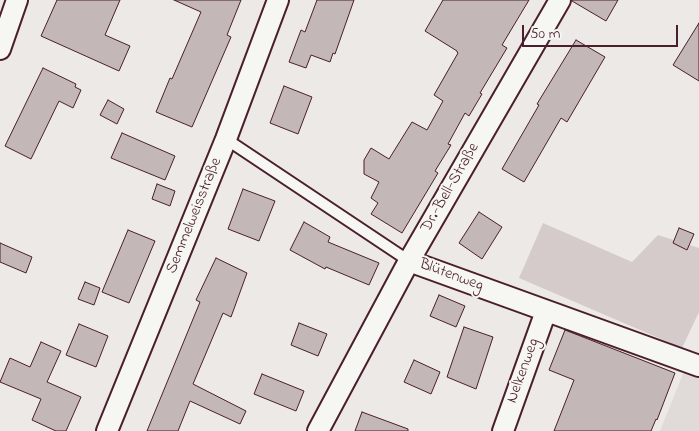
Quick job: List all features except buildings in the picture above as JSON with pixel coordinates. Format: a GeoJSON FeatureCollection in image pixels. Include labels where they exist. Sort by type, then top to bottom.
{"type":"FeatureCollection","features":[{"type":"Feature","properties":{"kind":"street"},"geometry":{"type":"LineString","coordinates":[[0,49],[17,0]]}},
{"type":"Feature","properties":{"kind":"street","name":"Semmelweisstraße"},"geometry":{"type":"LineString","coordinates":[[107,431],[226,139],[278,0]]}},
{"type":"Feature","properties":{"kind":"street","name":"Dr.-Bell-Straße"},"geometry":{"type":"LineString","coordinates":[[318,431],[409,261],[560,0]]}},
{"type":"Feature","properties":{"kind":"street","name":"Blütenweg"},"geometry":{"type":"LineString","coordinates":[[409,261],[699,366]]}},
{"type":"Feature","properties":{"kind":"street","name":"Nelkenweg"},"geometry":{"type":"LineString","coordinates":[[503,431],[546,311]]}},
{"type":"Feature","properties":{"kind":"lane","name":"Blütenweg"},"geometry":{"type":"LineString","coordinates":[[226,139],[409,261]]}},
{"type":"Feature","properties":{"kind":"shaded area"},"geometry":{"type":"Polygon","coordinates":[[[543,223],[632,262],[658,235],[699,248],[699,312],[682,348],[519,278],[543,223]]]}},
{"type":"Feature","properties":{"kind":"shaded area"},"geometry":{"type":"Polygon","coordinates":[[[685,369],[699,373],[699,431],[660,431],[685,369]]]}}]}
